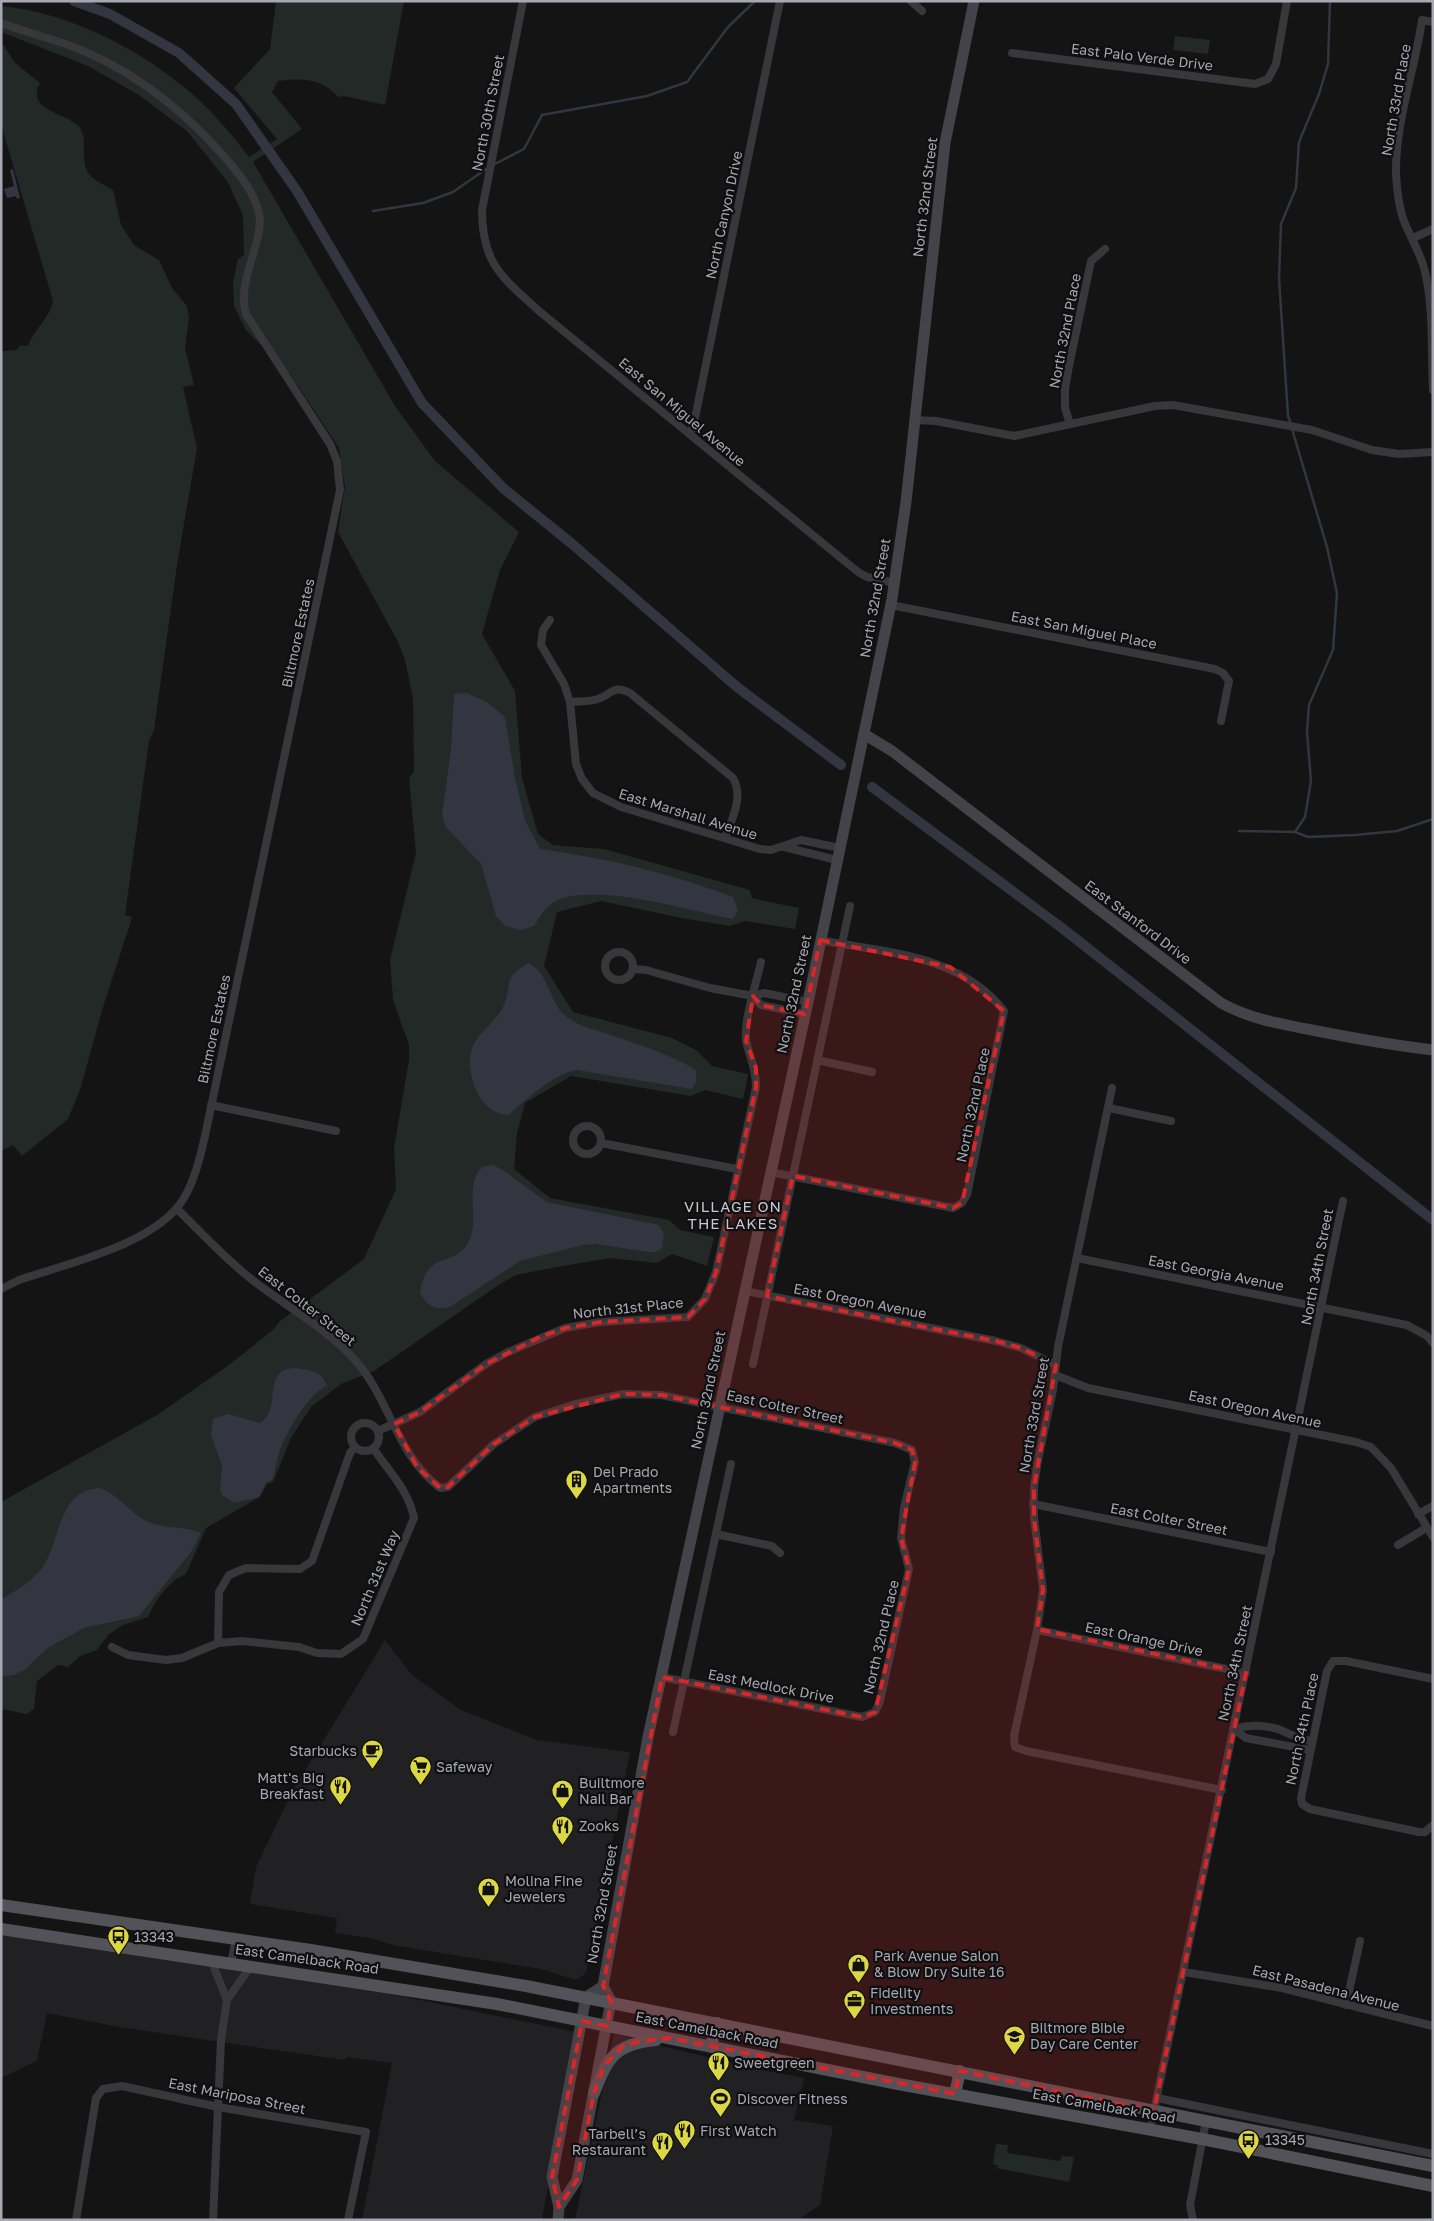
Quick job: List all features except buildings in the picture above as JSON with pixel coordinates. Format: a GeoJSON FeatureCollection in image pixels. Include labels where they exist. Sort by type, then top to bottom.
{"type":"FeatureCollection","features":[{"type":"Feature","properties":{"kind":"main road","name":"North 32nd Street"},"geometry":{"type":"LineString","coordinates":[[603,1986],[640,1779],[808,1002],[891,605],[904,526],[914,420],[946,143],[974,1]]}},
{"type":"Feature","properties":{"kind":"main road","name":"East Stanford Drive"},"geometry":{"type":"LineString","coordinates":[[864,734],[892,751],[1221,1003],[1236,1011],[1267,1021],[1369,1041],[1433,1050]]}},
{"type":"Feature","properties":{"kind":"main road","name":"East Camelback Road"},"geometry":{"type":"LineString","coordinates":[[1,1905],[414,1966],[612,2002],[1206,2121],[1432,2160]]}},
{"type":"Feature","properties":{"kind":"main road"},"geometry":{"type":"LineString","coordinates":[[67,1938],[70,1915]]}},
{"type":"Feature","properties":{"kind":"main road","name":"East Camelback Road"},"geometry":{"type":"LineString","coordinates":[[1,1929],[411,1990],[582,2021],[955,2094],[1202,2139],[1430,2185]]}},
{"type":"Feature","properties":{"kind":"main road"},"geometry":{"type":"LineString","coordinates":[[411,1990],[414,1966]]}},
{"type":"Feature","properties":{"kind":"main road"},"geometry":{"type":"LineString","coordinates":[[558,2220],[560,2207],[552,2176],[586,1997],[603,1986],[612,2002],[577,2180],[560,2207]]}},
{"type":"Feature","properties":{"kind":"main road"},"geometry":{"type":"LineString","coordinates":[[711,2046],[716,2023]]}},
{"type":"Feature","properties":{"kind":"main road"},"geometry":{"type":"LineString","coordinates":[[594,2093],[607,2062],[622,2047],[637,2042],[669,2038]]}},
{"type":"Feature","properties":{"kind":"main road"},"geometry":{"type":"LineString","coordinates":[[955,2094],[960,2071]]}},
{"type":"Feature","properties":{"kind":"main road"},"geometry":{"type":"LineString","coordinates":[[1430,2185],[1432,2160]]}},
{"type":"Feature","properties":{"kind":"street","name":"North 30th Street"},"geometry":{"type":"LineString","coordinates":[[482,229],[482,210],[523,1]]}},
{"type":"Feature","properties":{"kind":"street","name":"North Canyon Drive"},"geometry":{"type":"LineString","coordinates":[[690,434],[697,408],[780,1]]}},
{"type":"Feature","properties":{"kind":"street"},"geometry":{"type":"LineString","coordinates":[[911,1],[922,11]]}},
{"type":"Feature","properties":{"kind":"street","name":"East Palo Verde Drive"},"geometry":{"type":"LineString","coordinates":[[1012,53],[1255,84],[1268,79],[1276,64],[1287,1]]}},
{"type":"Feature","properties":{"kind":"street","name":"North 33rd Place"},"geometry":{"type":"LineString","coordinates":[[1433,22],[1422,20],[1397,148],[1398,199],[1406,226],[1413,238],[1424,267],[1428,285],[1433,390]]}},
{"type":"Feature","properties":{"kind":"street","name":"Biltmore Estates"},"geometry":{"type":"LineString","coordinates":[[1,23],[82,51],[138,81],[194,124],[235,170],[252,195],[260,216],[259,229],[244,292],[246,314],[324,432],[337,461],[339,495],[198,1167],[192,1183],[177,1209],[141,1237],[19,1280],[1,1289]]}},
{"type":"Feature","properties":{"kind":"street","name":"East San Miguel Avenue"},"geometry":{"type":"LineString","coordinates":[[482,229],[486,252],[502,277],[540,311],[690,434],[723,464],[858,572],[867,577],[895,583]]}},
{"type":"Feature","properties":{"kind":"street"},"geometry":{"type":"LineString","coordinates":[[1413,238],[1433,229]]}},
{"type":"Feature","properties":{"kind":"street","name":"North 32nd Place"},"geometry":{"type":"LineString","coordinates":[[1070,424],[1065,408],[1065,389],[1072,349],[1091,260],[1105,249]]}},
{"type":"Feature","properties":{"kind":"street"},"geometry":{"type":"LineString","coordinates":[[914,420],[936,421],[1014,436],[1155,406],[1173,405],[1324,433],[1372,450],[1400,454],[1433,452]]}},
{"type":"Feature","properties":{"kind":"street","name":"East San Miguel Place"},"geometry":{"type":"LineString","coordinates":[[891,605],[1215,669],[1224,673],[1229,681],[1221,721]]}},
{"type":"Feature","properties":{"kind":"street","name":"East Marshall Avenue"},"geometry":{"type":"LineString","coordinates":[[550,620],[543,630],[541,645],[564,684],[570,702],[576,764],[582,779],[593,793],[621,807],[760,849],[771,850],[801,840],[840,848]]}},
{"type":"Feature","properties":{"kind":"street"},"geometry":{"type":"LineString","coordinates":[[570,702],[599,699],[612,690],[622,689],[630,693],[733,778],[739,787],[739,796],[725,838]]}},
{"type":"Feature","properties":{"kind":"street","name":"East Marshall Avenue"},"geometry":{"type":"LineString","coordinates":[[784,847],[837,860]]}},
{"type":"Feature","properties":{"kind":"street"},"geometry":{"type":"LineString","coordinates":[[753,1364],[850,906]]}},
{"type":"Feature","properties":{"kind":"street"},"geometry":{"type":"LineString","coordinates":[[820,940],[842,944]]}},
{"type":"Feature","properties":{"kind":"street","name":"North 32nd Place"},"geometry":{"type":"LineString","coordinates":[[793,1176],[953,1208],[962,1203],[967,1195],[1004,1011],[987,993],[950,967],[920,958],[842,944]]}},
{"type":"Feature","properties":{"kind":"street","name":"North 31st Place"},"geometry":{"type":"LineString","coordinates":[[378,1431],[420,1412],[486,1364],[508,1352],[565,1328],[600,1322],[688,1317],[705,1299],[716,1272],[756,1087],[756,1068],[746,1041],[753,996],[761,962]]}},
{"type":"Feature","properties":{"kind":"street"},"geometry":{"type":"LineString","coordinates":[[633,969],[753,996],[764,993],[808,1002]]}},
{"type":"Feature","properties":{"kind":"street"},"geometry":{"type":"LineString","coordinates":[[772,1007],[775,995]]}},
{"type":"Feature","properties":{"kind":"street"},"geometry":{"type":"LineString","coordinates":[[753,996],[761,1005],[805,1014]]}},
{"type":"Feature","properties":{"kind":"street"},"geometry":{"type":"LineString","coordinates":[[817,1060],[872,1072]]}},
{"type":"Feature","properties":{"kind":"street","name":"North 33rd Street"},"geometry":{"type":"LineString","coordinates":[[1112,1088],[1038,1460],[1033,1504],[1043,1590],[1037,1630],[1014,1736],[1015,1747],[1026,1751],[1222,1790]]}},
{"type":"Feature","properties":{"kind":"street"},"geometry":{"type":"LineString","coordinates":[[211,1105],[336,1131]]}},
{"type":"Feature","properties":{"kind":"street"},"geometry":{"type":"LineString","coordinates":[[1109,1108],[1171,1121]]}},
{"type":"Feature","properties":{"kind":"street"},"geometry":{"type":"LineString","coordinates":[[600,1143],[738,1169]]}},
{"type":"Feature","properties":{"kind":"street"},"geometry":{"type":"LineString","coordinates":[[770,1172],[793,1176]]}},
{"type":"Feature","properties":{"kind":"street","name":"North 34th Street"},"geometry":{"type":"LineString","coordinates":[[1150,2130],[1297,1430],[1343,1201]]}},
{"type":"Feature","properties":{"kind":"street","name":"East Colter Street"},"geometry":{"type":"LineString","coordinates":[[177,1209],[252,1280],[334,1340],[354,1358],[377,1390],[417,1467],[440,1488],[448,1487],[494,1444],[536,1417],[557,1409],[623,1394],[661,1395],[895,1442],[912,1450]]}},
{"type":"Feature","properties":{"kind":"street","name":"East Georgia Avenue"},"geometry":{"type":"LineString","coordinates":[[1077,1258],[1407,1325],[1427,1336],[1433,1343]]}},
{"type":"Feature","properties":{"kind":"street","name":"East Oregon Avenue"},"geometry":{"type":"LineString","coordinates":[[745,1291],[996,1341],[1021,1348],[1056,1365]]}},
{"type":"Feature","properties":{"kind":"street","name":"East Oregon Avenue"},"geometry":{"type":"LineString","coordinates":[[1055,1375],[1088,1388],[1356,1442],[1371,1447],[1391,1468],[1433,1537]]}},
{"type":"Feature","properties":{"kind":"street"},"geometry":{"type":"LineString","coordinates":[[369,1424],[378,1431],[378,1439],[373,1448],[365,1451],[355,1447],[351,1436],[356,1426],[369,1424]]}},
{"type":"Feature","properties":{"kind":"street"},"geometry":{"type":"LineString","coordinates":[[112,1646],[128,1655],[166,1660],[182,1658],[218,1643],[219,1592],[229,1575],[246,1568],[300,1569],[312,1561],[350,1453],[355,1447]]}},
{"type":"Feature","properties":{"kind":"street","name":"North 31st Way"},"geometry":{"type":"LineString","coordinates":[[218,1643],[242,1641],[299,1647],[317,1653],[341,1654],[363,1639],[414,1518],[411,1504],[405,1491],[373,1448]]}},
{"type":"Feature","properties":{"kind":"street","name":"North 32nd Place"},"geometry":{"type":"LineString","coordinates":[[875,1712],[880,1701],[909,1569],[900,1538],[904,1508],[915,1462],[912,1450]]}},
{"type":"Feature","properties":{"kind":"street"},"geometry":{"type":"LineString","coordinates":[[674,1732],[731,1464]]}},
{"type":"Feature","properties":{"kind":"street","name":"East Colter Street"},"geometry":{"type":"LineString","coordinates":[[1033,1504],[1270,1552]]}},
{"type":"Feature","properties":{"kind":"street"},"geometry":{"type":"LineString","coordinates":[[1418,1514],[1433,1506]]}},
{"type":"Feature","properties":{"kind":"street"},"geometry":{"type":"LineString","coordinates":[[1398,1545],[1426,1528]]}},
{"type":"Feature","properties":{"kind":"street"},"geometry":{"type":"LineString","coordinates":[[716,1534],[772,1546],[780,1553]]}},
{"type":"Feature","properties":{"kind":"street","name":"East Orange Drive"},"geometry":{"type":"LineString","coordinates":[[1037,1630],[1246,1673]]}},
{"type":"Feature","properties":{"kind":"street","name":"North 34th Place"},"geometry":{"type":"LineString","coordinates":[[1432,1827],[1425,1832],[1419,1832],[1310,1809],[1302,1804],[1301,1792],[1327,1671],[1333,1661],[1346,1661],[1433,1678]]}},
{"type":"Feature","properties":{"kind":"street","name":"East Medlock Drive"},"geometry":{"type":"LineString","coordinates":[[662,1677],[862,1717],[875,1712]]}},
{"type":"Feature","properties":{"kind":"street"},"geometry":{"type":"LineString","coordinates":[[1234,1729],[1246,1726],[1271,1728],[1300,1740],[1312,1741]]}},
{"type":"Feature","properties":{"kind":"street"},"geometry":{"type":"LineString","coordinates":[[1268,1742],[1271,1728]]}},
{"type":"Feature","properties":{"kind":"street"},"geometry":{"type":"LineString","coordinates":[[1234,1729],[1246,1738],[1310,1750]]}},
{"type":"Feature","properties":{"kind":"street"},"geometry":{"type":"LineString","coordinates":[[231,1963],[236,1939]]}},
{"type":"Feature","properties":{"kind":"street"},"geometry":{"type":"LineString","coordinates":[[1346,2005],[1360,1941]]}},
{"type":"Feature","properties":{"kind":"street"},"geometry":{"type":"LineString","coordinates":[[211,1960],[227,2000]]}},
{"type":"Feature","properties":{"kind":"street"},"geometry":{"type":"LineString","coordinates":[[213,2220],[221,2040],[227,2000],[251,1966]]}},
{"type":"Feature","properties":{"kind":"street","name":"East Pasadena Avenue"},"geometry":{"type":"LineString","coordinates":[[1184,1972],[1257,1982],[1433,2026]]}},
{"type":"Feature","properties":{"kind":"street","name":"East Mariposa Street"},"geometry":{"type":"LineString","coordinates":[[76,2220],[93,2107],[96,2098],[103,2089],[122,2086],[218,2107],[366,2132],[348,2220]]}},
{"type":"Feature","properties":{"kind":"street","name":"East Camelback Road"},"geometry":{"type":"LineString","coordinates":[[1157,2098],[1432,2160]]}},
{"type":"Feature","properties":{"kind":"street"},"geometry":{"type":"LineString","coordinates":[[1193,2220],[1190,2205],[1206,2121]]}},
{"type":"Feature","properties":{"kind":"highlighted area"},"geometry":{"type":"Polygon","coordinates":[[[820,940],[950,967],[1004,1011],[962,1203],[953,1208],[793,1176],[767,1296],[996,1341],[1021,1348],[1056,1365],[1034,1487],[1034,1518],[1043,1590],[1037,1629],[1246,1673],[1154,2111],[960,2071],[955,2094],[669,2038],[637,2042],[622,2047],[604,2066],[594,2093],[577,2180],[559,2207],[552,2177],[582,2021],[607,2026],[611,2001],[603,1986],[662,1677],[862,1717],[875,1712],[909,1569],[901,1538],[915,1462],[912,1450],[895,1443],[661,1395],[623,1394],[535,1417],[494,1444],[448,1487],[440,1488],[417,1467],[394,1424],[420,1412],[486,1364],[540,1337],[565,1328],[600,1322],[688,1317],[705,1299],[716,1272],[756,1087],[756,1068],[746,1041],[753,996],[761,1005],[805,1014],[820,940]]]}},
{"type":"Feature","properties":{"kind":"shaded area"},"geometry":{"type":"Polygon","coordinates":[[[276,1],[404,1],[385,105],[344,96],[338,97],[325,86],[311,81],[278,81],[272,92],[302,129],[253,162],[395,406],[435,461],[519,532],[500,570],[482,634],[515,691],[522,778],[538,834],[553,845],[604,849],[750,890],[752,898],[799,908],[795,929],[745,921],[730,926],[601,901],[557,912],[544,966],[573,1012],[672,1038],[696,1050],[712,1066],[748,1074],[743,1099],[705,1090],[691,1096],[571,1076],[525,1103],[517,1133],[514,1169],[550,1198],[669,1220],[680,1230],[714,1237],[707,1266],[672,1254],[657,1263],[610,1258],[516,1275],[500,1284],[374,1371],[341,1384],[311,1407],[291,1438],[273,1482],[267,1484],[260,1497],[206,1528],[186,1574],[168,1586],[148,1617],[123,1625],[108,1635],[97,1650],[80,1656],[68,1667],[58,1665],[37,1681],[34,1709],[27,1714],[1,1709],[1,1502],[157,1415],[229,1365],[274,1329],[279,1322],[364,1259],[396,1189],[394,1148],[409,1060],[409,1045],[393,1000],[390,960],[416,853],[409,778],[414,771],[413,699],[405,660],[398,642],[338,532],[345,487],[339,448],[290,374],[246,330],[234,306],[233,282],[238,259],[244,255],[243,215],[227,181],[187,131],[139,95],[88,66],[1,32],[1,6],[50,15],[98,33],[143,58],[193,95],[219,120],[249,157],[277,139],[234,88],[270,49],[276,1]]]}},
{"type":"Feature","properties":{"kind":"shaded area"},"geometry":{"type":"Polygon","coordinates":[[[1175,36],[1210,40],[1208,54],[1173,50],[1175,36]]]}},
{"type":"Feature","properties":{"kind":"shaded area"},"geometry":{"type":"Polygon","coordinates":[[[1,41],[15,63],[40,83],[37,93],[38,100],[43,106],[67,118],[80,128],[84,137],[85,164],[89,174],[98,182],[113,190],[121,225],[134,245],[159,260],[172,288],[187,306],[189,318],[185,348],[194,385],[183,387],[197,448],[177,565],[154,730],[149,741],[125,915],[132,917],[103,1007],[80,1090],[68,1119],[22,1156],[13,1145],[1,1151],[1,351],[16,350],[21,345],[28,346],[53,301],[1,124],[1,41]]]}},
{"type":"Feature","properties":{"kind":"shaded area"},"geometry":{"type":"Polygon","coordinates":[[[13,169],[20,198],[17,199],[16,196],[7,198],[4,189],[14,186],[10,170],[13,169]]]}},
{"type":"Feature","properties":{"kind":"shaded area"},"geometry":{"type":"Polygon","coordinates":[[[467,693],[487,702],[505,717],[515,778],[525,820],[540,849],[638,867],[709,888],[733,897],[738,911],[733,919],[622,896],[578,895],[556,901],[545,910],[534,926],[521,930],[505,926],[496,916],[481,864],[446,827],[442,815],[451,749],[454,694],[467,693]]]}},
{"type":"Feature","properties":{"kind":"shaded area"},"geometry":{"type":"Polygon","coordinates":[[[529,963],[542,975],[557,1006],[568,1018],[583,1026],[655,1050],[686,1064],[696,1070],[696,1082],[692,1089],[577,1070],[550,1081],[509,1115],[498,1113],[489,1108],[476,1090],[472,1079],[470,1056],[479,1036],[502,1009],[506,1001],[511,978],[529,963]]]}},
{"type":"Feature","properties":{"kind":"shaded area"},"geometry":{"type":"Polygon","coordinates":[[[493,1165],[503,1170],[547,1202],[659,1225],[664,1233],[662,1248],[656,1252],[649,1252],[596,1244],[583,1245],[520,1261],[450,1307],[436,1308],[425,1301],[420,1292],[424,1278],[429,1269],[435,1264],[457,1254],[470,1239],[473,1221],[474,1183],[482,1167],[493,1165]]]}},
{"type":"Feature","properties":{"kind":"shaded area"},"geometry":{"type":"Polygon","coordinates":[[[296,1368],[319,1374],[327,1386],[314,1395],[293,1423],[280,1450],[272,1480],[266,1483],[259,1497],[234,1503],[222,1495],[220,1490],[222,1465],[211,1435],[213,1419],[228,1414],[260,1423],[267,1416],[271,1408],[278,1375],[285,1370],[296,1368]]]}},
{"type":"Feature","properties":{"kind":"shaded area"},"geometry":{"type":"Polygon","coordinates":[[[99,1488],[113,1495],[137,1515],[151,1523],[201,1533],[191,1552],[139,1616],[84,1628],[49,1647],[24,1670],[14,1675],[1,1677],[1,1600],[26,1584],[42,1568],[51,1551],[63,1516],[76,1497],[86,1491],[99,1488]]]}},
{"type":"Feature","properties":{"kind":"shaded area"},"geometry":{"type":"Polygon","coordinates":[[[385,1640],[412,1675],[461,1710],[537,1740],[630,1752],[586,1973],[576,1980],[541,1969],[397,1946],[370,1938],[335,1933],[337,1918],[250,1904],[256,1867],[293,1790],[385,1640]]]}},
{"type":"Feature","properties":{"kind":"shaded area"},"geometry":{"type":"Polygon","coordinates":[[[1,1935],[390,1994],[576,2032],[542,2220],[362,2220],[392,2063],[346,2057],[345,2060],[282,2051],[119,2027],[47,2013],[37,2061],[1,2078],[1,1935]]]}},
{"type":"Feature","properties":{"kind":"shaded area"},"geometry":{"type":"Polygon","coordinates":[[[614,2034],[747,2067],[804,2078],[794,2120],[833,2126],[820,2205],[798,2220],[575,2220],[614,2034]]]}},
{"type":"Feature","properties":{"kind":"shaded area"},"geometry":{"type":"Polygon","coordinates":[[[996,2144],[1008,2145],[1007,2153],[1060,2161],[1062,2156],[1074,2157],[1069,2182],[996,2168],[999,2166],[993,2164],[996,2144]]]}},
{"type":"Feature","properties":{"kind":"waterway"},"geometry":{"type":"LineString","coordinates":[[74,1],[110,14],[179,53],[236,104],[297,191],[422,403],[503,488],[571,543],[737,687],[841,765]]}},
{"type":"Feature","properties":{"kind":"waterway"},"geometry":{"type":"LineString","coordinates":[[493,165],[524,149],[542,115],[647,96],[687,82],[728,27],[755,1]]}},
{"type":"Feature","properties":{"kind":"waterway"},"geometry":{"type":"LineString","coordinates":[[1291,424],[1288,416],[1279,278],[1281,224],[1296,188],[1299,142],[1319,94],[1328,64],[1330,1]]}},
{"type":"Feature","properties":{"kind":"waterway"},"geometry":{"type":"LineString","coordinates":[[373,211],[423,203],[453,192],[489,167]]}},
{"type":"Feature","properties":{"kind":"waterway"},"geometry":{"type":"LineString","coordinates":[[1292,429],[1327,547],[1337,593],[1333,650],[1309,705],[1307,732],[1311,781],[1305,817],[1295,832]]}},
{"type":"Feature","properties":{"kind":"waterway"},"geometry":{"type":"LineString","coordinates":[[872,787],[1062,928],[1433,1220]]}},
{"type":"Feature","properties":{"kind":"waterway"},"geometry":{"type":"LineString","coordinates":[[1239,831],[1295,832],[1308,837],[1355,835],[1397,831],[1433,819]]}},
{"type":"Feature","properties":{"kind":"place","name":"Del Prado Apartments"},"geometry":{"type":"Point","coordinates":[577,1499]}},
{"type":"Feature","properties":{"kind":"place","name":"Starbucks"},"geometry":{"type":"Point","coordinates":[373,1770]}},
{"type":"Feature","properties":{"kind":"place","name":"Safeway"},"geometry":{"type":"Point","coordinates":[420,1786]}},
{"type":"Feature","properties":{"kind":"place","name":"Matt's Big Breakfast"},"geometry":{"type":"Point","coordinates":[340,1805]}},
{"type":"Feature","properties":{"kind":"place","name":"Builtmore Nail Bar"},"geometry":{"type":"Point","coordinates":[563,1810]}},
{"type":"Feature","properties":{"kind":"place","name":"Zooks"},"geometry":{"type":"Point","coordinates":[563,1845]}},
{"type":"Feature","properties":{"kind":"place","name":"Molina Fine Jewelers"},"geometry":{"type":"Point","coordinates":[489,1908]}},
{"type":"Feature","properties":{"kind":"place","name":"13343"},"geometry":{"type":"Point","coordinates":[118,1956]}},
{"type":"Feature","properties":{"kind":"place","name":"Park Avenue Salon & Blow Dry Suite 16"},"geometry":{"type":"Point","coordinates":[858,1983]}},
{"type":"Feature","properties":{"kind":"place","name":"Fidelity Investments"},"geometry":{"type":"Point","coordinates":[854,2020]}},
{"type":"Feature","properties":{"kind":"place","name":"Biltmore Bible Day Care Center"},"geometry":{"type":"Point","coordinates":[1014,2055]}},
{"type":"Feature","properties":{"kind":"place","name":"Sweetgreen"},"geometry":{"type":"Point","coordinates":[718,2082]}},
{"type":"Feature","properties":{"kind":"place","name":"Discover Fitness"},"geometry":{"type":"Point","coordinates":[721,2118]}},
{"type":"Feature","properties":{"kind":"place","name":"First Watch"},"geometry":{"type":"Point","coordinates":[684,2150]}},
{"type":"Feature","properties":{"kind":"place","name":"13345"},"geometry":{"type":"Point","coordinates":[1249,2159]}},
{"type":"Feature","properties":{"kind":"place","name":"Tarbell’s Restaurant"},"geometry":{"type":"Point","coordinates":[662,2161]}},
{"type":"Feature","properties":{"kind":"district","name":"VILLAGE ON THE LAKES"},"geometry":{"type":"Point","coordinates":[733,1216]}}]}
